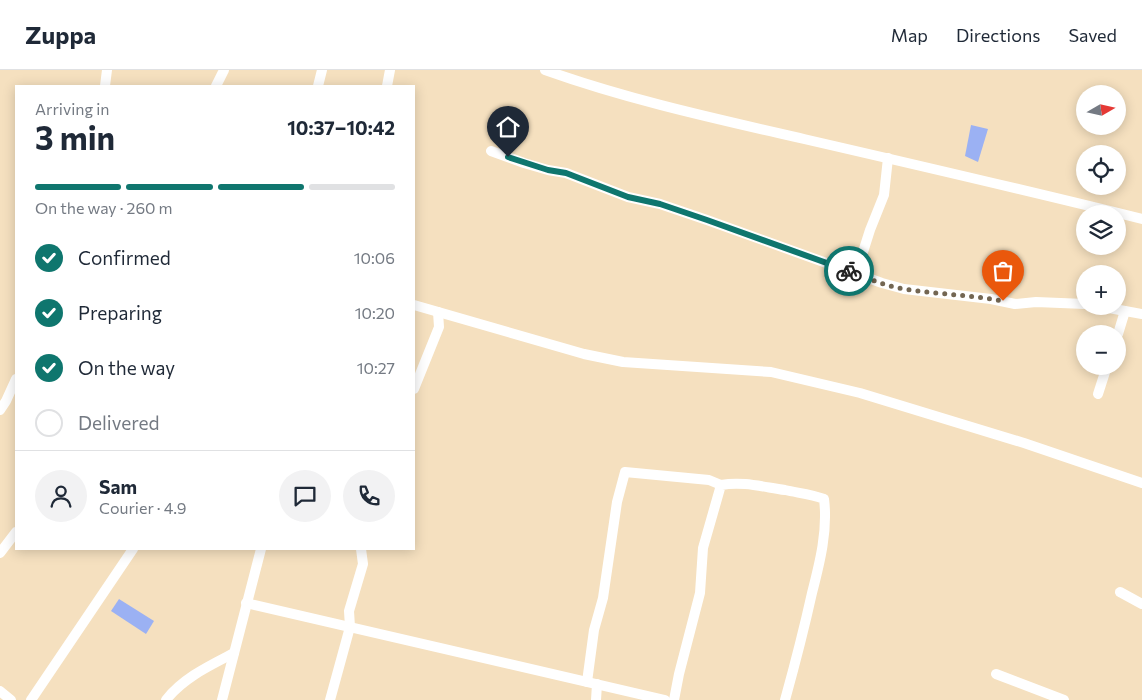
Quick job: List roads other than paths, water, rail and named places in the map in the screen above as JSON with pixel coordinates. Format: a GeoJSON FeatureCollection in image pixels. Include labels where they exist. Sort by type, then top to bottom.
{"type":"FeatureCollection","features":[{"type":"Feature","properties":{"kind":"street"},"geometry":{"type":"LineString","coordinates":[[105,85],[107,70]]}},
{"type":"Feature","properties":{"kind":"street"},"geometry":{"type":"LineString","coordinates":[[216,85],[224,70]]}},
{"type":"Feature","properties":{"kind":"street"},"geometry":{"type":"LineString","coordinates":[[318,85],[322,70]]}},
{"type":"Feature","properties":{"kind":"street"},"geometry":{"type":"LineString","coordinates":[[387,85],[390,70]]}},
{"type":"Feature","properties":{"kind":"street"},"geometry":{"type":"LineString","coordinates":[[545,70],[575,81],[683,111],[1034,192],[1142,219]]}},
{"type":"Feature","properties":{"kind":"street"},"geometry":{"type":"LineString","coordinates":[[491,151],[548,170],[566,173],[628,197],[660,204],[856,274],[904,289],[1015,304],[1036,302],[1076,304]]}},
{"type":"Feature","properties":{"kind":"street"},"geometry":{"type":"LineString","coordinates":[[856,274],[870,230],[884,195],[888,158]]}},
{"type":"Feature","properties":{"kind":"street"},"geometry":{"type":"LineString","coordinates":[[415,305],[584,354],[623,362],[771,372],[860,393],[1024,443],[1142,483]]}},
{"type":"Feature","properties":{"kind":"street"},"geometry":{"type":"LineString","coordinates":[[1126,311],[1142,314]]}},
{"type":"Feature","properties":{"kind":"street"},"geometry":{"type":"LineString","coordinates":[[415,387],[440,327],[438,312]]}},
{"type":"Feature","properties":{"kind":"street"},"geometry":{"type":"LineString","coordinates":[[1098,394],[1104,375]]}},
{"type":"Feature","properties":{"kind":"street"},"geometry":{"type":"LineString","coordinates":[[0,410],[6,402],[15,381]]}},
{"type":"Feature","properties":{"kind":"street"},"geometry":{"type":"LineString","coordinates":[[596,700],[592,683],[594,630],[603,598],[617,502],[625,472],[709,480],[721,485],[752,484],[824,498],[826,516],[821,557],[786,700]]}},
{"type":"Feature","properties":{"kind":"street"},"geometry":{"type":"LineString","coordinates":[[674,700],[700,593],[703,548],[721,485]]}},
{"type":"Feature","properties":{"kind":"street"},"geometry":{"type":"LineString","coordinates":[[0,553],[15,533]]}},
{"type":"Feature","properties":{"kind":"street"},"geometry":{"type":"LineString","coordinates":[[31,700],[132,550]]}},
{"type":"Feature","properties":{"kind":"street"},"geometry":{"type":"LineString","coordinates":[[222,700],[261,550]]}},
{"type":"Feature","properties":{"kind":"street"},"geometry":{"type":"LineString","coordinates":[[330,700],[350,627],[350,611],[363,564],[362,550]]}},
{"type":"Feature","properties":{"kind":"street"},"geometry":{"type":"LineString","coordinates":[[1120,592],[1142,604]]}},
{"type":"Feature","properties":{"kind":"street"},"geometry":{"type":"LineString","coordinates":[[246,603],[665,700]]}},
{"type":"Feature","properties":{"kind":"street"},"geometry":{"type":"LineString","coordinates":[[166,700],[175,689],[189,678],[234,653]]}},
{"type":"Feature","properties":{"kind":"street"},"geometry":{"type":"LineString","coordinates":[[996,674],[1064,700]]}},
{"type":"Feature","properties":{"kind":"street"},"geometry":{"type":"LineString","coordinates":[[0,692],[11,700]]}}]}
